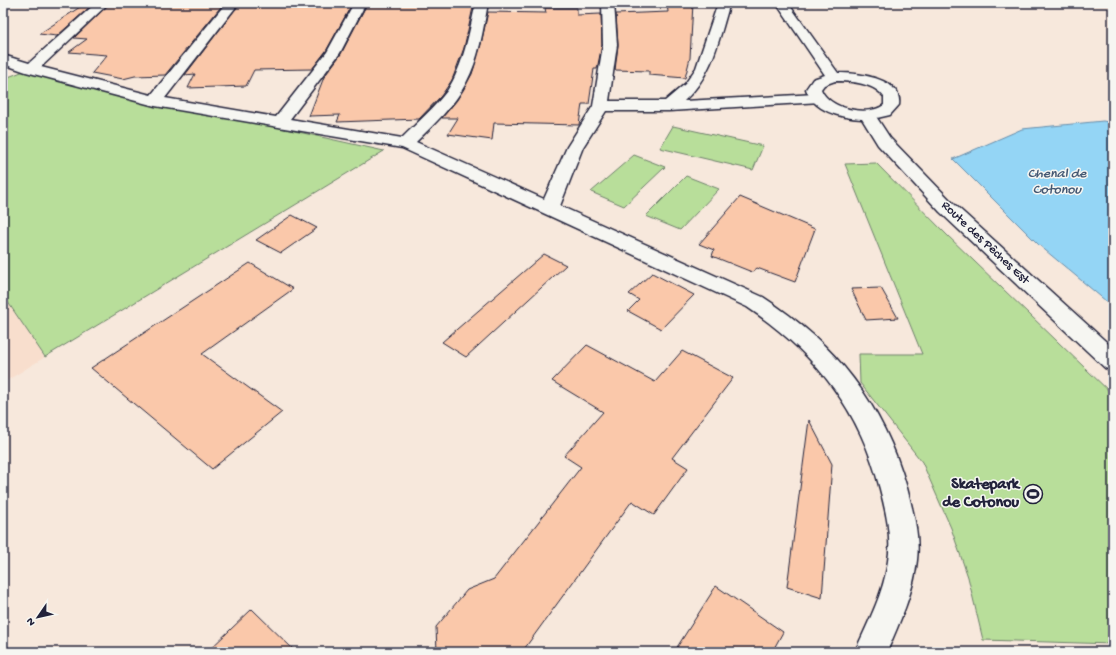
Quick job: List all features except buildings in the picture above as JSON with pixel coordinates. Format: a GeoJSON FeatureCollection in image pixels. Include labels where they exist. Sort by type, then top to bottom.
{"type":"FeatureCollection","features":[{"type":"Feature","properties":{"kind":"street"},"geometry":{"type":"LineString","coordinates":[[31,70],[103,3]]}},
{"type":"Feature","properties":{"kind":"street"},"geometry":{"type":"LineString","coordinates":[[155,101],[233,3]]}},
{"type":"Feature","properties":{"kind":"street"},"geometry":{"type":"LineString","coordinates":[[280,122],[333,53],[360,3]]}},
{"type":"Feature","properties":{"kind":"street"},"geometry":{"type":"LineString","coordinates":[[406,144],[452,93],[463,74],[482,3]]}},
{"type":"Feature","properties":{"kind":"street"},"geometry":{"type":"LineString","coordinates":[[549,210],[575,147],[601,106],[610,45],[608,3]]}},
{"type":"Feature","properties":{"kind":"street"},"geometry":{"type":"LineString","coordinates":[[669,106],[691,86],[703,68],[724,3]]}},
{"type":"Feature","properties":{"kind":"street"},"geometry":{"type":"LineString","coordinates":[[782,3],[834,77]]}},
{"type":"Feature","properties":{"kind":"street"},"geometry":{"type":"LineString","coordinates":[[3,59],[31,70],[155,101],[406,144],[755,302],[791,326],[834,369],[857,401],[877,438],[892,481],[902,525],[902,566],[889,610],[871,652]]}},
{"type":"Feature","properties":{"kind":"street"},"geometry":{"type":"LineString","coordinates":[[834,77],[858,78],[881,86],[889,92],[892,99],[892,105],[888,110],[867,116],[844,113],[823,105],[816,99],[813,93],[814,87],[817,82],[834,77]]}},
{"type":"Feature","properties":{"kind":"street"},"geometry":{"type":"LineString","coordinates":[[601,106],[669,106],[816,99]]}},
{"type":"Feature","properties":{"kind":"street","name":"Route des Pêches Est"},"geometry":{"type":"LineString","coordinates":[[867,116],[884,141],[947,208],[1113,362]]}},
{"type":"Feature","properties":{"kind":"shaded area"},"geometry":{"type":"Polygon","coordinates":[[[3,295],[45,357],[3,383],[3,295]]]}},
{"type":"Feature","properties":{"kind":"green space"},"geometry":{"type":"Polygon","coordinates":[[[24,71],[384,151],[45,357],[3,295],[3,79],[24,71]]]}},
{"type":"Feature","properties":{"kind":"green space"},"geometry":{"type":"Polygon","coordinates":[[[673,126],[763,146],[753,170],[660,148],[673,126]]]}},
{"type":"Feature","properties":{"kind":"green space"},"geometry":{"type":"Polygon","coordinates":[[[634,155],[665,167],[624,206],[591,192],[634,155]]]}},
{"type":"Feature","properties":{"kind":"green space"},"geometry":{"type":"Polygon","coordinates":[[[876,163],[947,235],[1113,395],[1113,644],[983,640],[968,577],[951,528],[922,462],[860,383],[859,354],[922,354],[845,164],[876,163]]]}},
{"type":"Feature","properties":{"kind":"green space"},"geometry":{"type":"Polygon","coordinates":[[[686,176],[719,189],[680,230],[646,216],[686,176]]]}},
{"type":"Feature","properties":{"kind":"water","name":"Chenal de Cotonou"},"geometry":{"type":"Polygon","coordinates":[[[1103,121],[1113,123],[1113,307],[1039,245],[953,159],[1022,129],[1103,121]]]}},
{"type":"Feature","properties":{"kind":"place","name":"Skatepark de Cotonou"},"geometry":{"type":"Point","coordinates":[1033,494]}}]}
